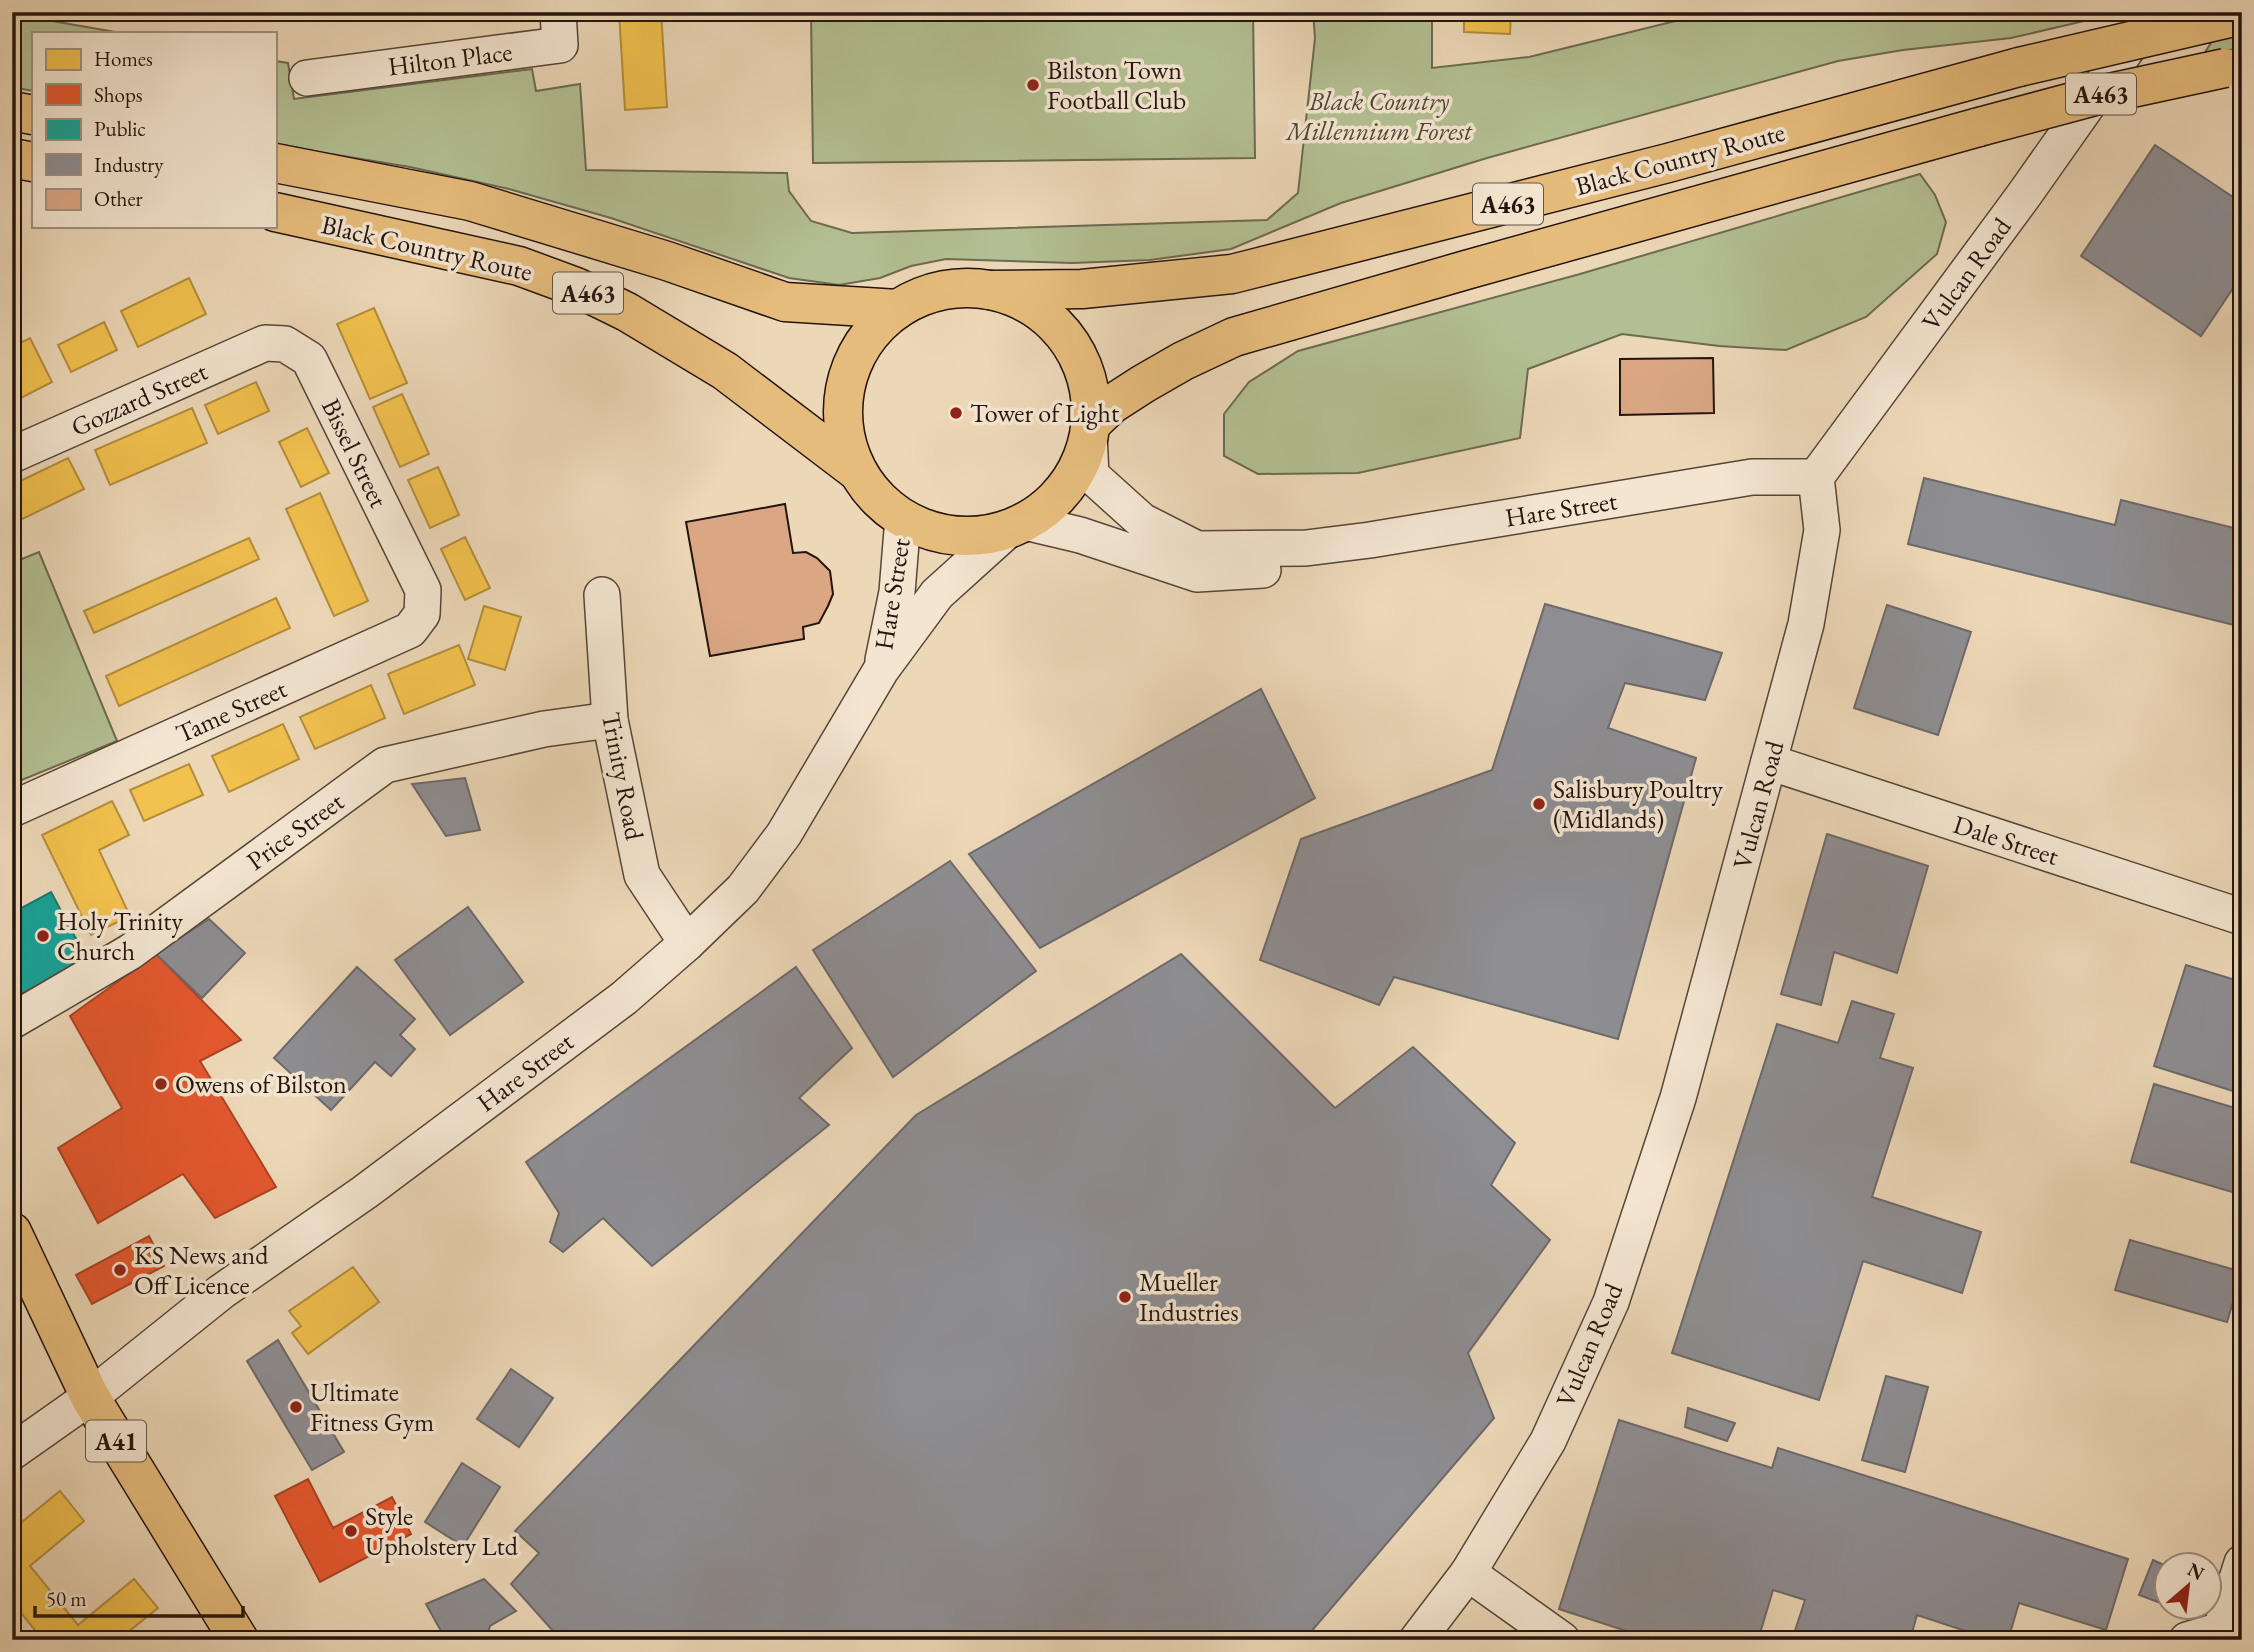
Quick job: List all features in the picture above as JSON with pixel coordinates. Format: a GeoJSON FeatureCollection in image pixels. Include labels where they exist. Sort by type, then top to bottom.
{"type":"FeatureCollection","features":[{"type":"Feature","properties":{"kind":"highway","name":"Black Country Route"},"geometry":{"type":"LineString","coordinates":[[989,290],[1082,289],[1232,274],[1668,163],[2019,67],[2242,15]]}},
{"type":"Feature","properties":{"kind":"highway","name":"Black Country Route"},"geometry":{"type":"LineString","coordinates":[[1090,430],[1112,404],[1183,361],[1234,337],[1979,127],[2095,96],[2234,67]]}},
{"type":"Feature","properties":{"kind":"highway"},"geometry":{"type":"LineString","coordinates":[[12,111],[32,115]]}},
{"type":"Feature","properties":{"kind":"highway"},"geometry":{"type":"LineString","coordinates":[[12,158],[32,162]]}},
{"type":"Feature","properties":{"kind":"highway","name":"Black Country Route"},"geometry":{"type":"LineString","coordinates":[[276,163],[470,201],[667,261],[785,302],[898,309]]}},
{"type":"Feature","properties":{"kind":"highway","name":"Black Country Route"},"geometry":{"type":"LineString","coordinates":[[276,212],[519,266],[576,287],[626,312],[725,371],[858,472]]}},
{"type":"Feature","properties":{"kind":"highway"},"geometry":{"type":"LineString","coordinates":[[957,288],[989,290],[1031,306],[1066,337],[1087,378],[1090,393],[1090,430],[1080,464],[1052,504],[1017,525],[976,536],[951,535],[926,529],[903,519],[878,498],[858,472],[848,447],[843,422],[846,383],[862,346],[878,326],[898,309],[926,295],[942,291],[957,288]]}},
{"type":"Feature","properties":{"kind":"highway","name":"A41"},"geometry":{"type":"LineString","coordinates":[[12,1232],[90,1397],[239,1640]]}},
{"type":"Feature","properties":{"kind":"street","name":"Hilton Place"},"geometry":{"type":"LineString","coordinates":[[307,78],[560,45],[558,12]]}},
{"type":"Feature","properties":{"kind":"street","name":"Vulcan Road"},"geometry":{"type":"LineString","coordinates":[[1417,1640],[1468,1573],[1548,1441],[1611,1302],[1678,1098],[1806,624],[1822,530],[1816,477],[2016,206],[2153,12]]}},
{"type":"Feature","properties":{"kind":"street","name":"Gozzard Street"},"geometry":{"type":"LineString","coordinates":[[12,455],[265,343]]}},
{"type":"Feature","properties":{"kind":"street","name":"Bissel Street"},"geometry":{"type":"LineString","coordinates":[[265,343],[285,344],[309,359],[423,590]]}},
{"type":"Feature","properties":{"kind":"street","name":"Hare Street"},"geometry":{"type":"LineString","coordinates":[[1090,430],[1091,475],[1142,521],[1197,549],[1306,548],[1370,540],[1752,477],[1816,477]]}},
{"type":"Feature","properties":{"kind":"street","name":"Hare Street"},"geometry":{"type":"LineString","coordinates":[[881,670],[897,592],[903,519]]}},
{"type":"Feature","properties":{"kind":"street","name":"Hare Street"},"geometry":{"type":"LineString","coordinates":[[12,1452],[90,1397],[221,1292],[365,1192],[624,998],[687,943],[743,888],[784,834],[881,670],[937,594],[1017,525],[1080,535],[1197,574],[1266,570],[1306,548]]}},
{"type":"Feature","properties":{"kind":"street","name":"Tame Street"},"geometry":{"type":"LineString","coordinates":[[12,809],[411,630],[422,614],[423,590]]}},
{"type":"Feature","properties":{"kind":"street","name":"Trinity Road"},"geometry":{"type":"LineString","coordinates":[[602,596],[610,720],[642,875],[687,943]]}},
{"type":"Feature","properties":{"kind":"street","name":"Price Street"},"geometry":{"type":"LineString","coordinates":[[12,1021],[130,952],[385,765],[544,729],[610,720]]}},
{"type":"Feature","properties":{"kind":"street","name":"Dale Street"},"geometry":{"type":"LineString","coordinates":[[1769,762],[2242,918]]}},
{"type":"Feature","properties":{"kind":"street"},"geometry":{"type":"LineString","coordinates":[[2216,1632],[2242,1563]]}},
{"type":"Feature","properties":{"kind":"street"},"geometry":{"type":"LineString","coordinates":[[1468,1573],[1562,1640]]}},
{"type":"Feature","properties":{"kind":"green space","name":"Bilston Town Football Club"},"geometry":{"type":"Polygon","coordinates":[[[811,12],[1253,12],[1255,158],[813,163],[811,12]]]}},
{"type":"Feature","properties":{"kind":"green space","name":"Black Country Millennium Forest"},"geometry":{"type":"Polygon","coordinates":[[[1313,12],[1432,12],[1432,68],[1529,57],[1712,12],[2096,12],[2093,19],[2011,38],[1903,50],[1838,61],[1487,158],[1341,203],[1231,249],[1150,260],[1072,263],[946,259],[911,266],[880,278],[839,285],[789,278],[611,218],[509,189],[410,167],[276,143],[276,61],[288,63],[294,99],[532,69],[536,91],[580,84],[586,170],[787,173],[789,191],[811,221],[852,233],[1267,220],[1298,193],[1315,38],[1313,12]]]}},
{"type":"Feature","properties":{"kind":"green space"},"geometry":{"type":"Polygon","coordinates":[[[12,14],[115,32],[32,32],[32,91],[12,87],[12,14]]]}},
{"type":"Feature","properties":{"kind":"green space"},"geometry":{"type":"Polygon","coordinates":[[[2242,33],[2242,48],[2204,54],[2214,38],[2242,33]]]}},
{"type":"Feature","properties":{"kind":"green space"},"geometry":{"type":"Polygon","coordinates":[[[1920,174],[1935,195],[1946,222],[1937,254],[1866,317],[1786,350],[1719,346],[1622,334],[1528,369],[1520,438],[1358,473],[1258,474],[1224,456],[1224,414],[1249,382],[1298,351],[1580,274],[1920,174]]]}},
{"type":"Feature","properties":{"kind":"green space"},"geometry":{"type":"Polygon","coordinates":[[[39,552],[117,741],[12,784],[12,563],[39,552]]]}},
{"type":"Feature","properties":{"kind":"building: Homes"},"geometry":{"type":"Polygon","coordinates":[[[619,12],[661,12],[667,107],[625,110],[619,12]]]}},
{"type":"Feature","properties":{"kind":"building: Homes"},"geometry":{"type":"Polygon","coordinates":[[[1464,12],[1511,12],[1510,34],[1464,32],[1464,12]]]}},
{"type":"Feature","properties":{"kind":"building: Homes"},"geometry":{"type":"Polygon","coordinates":[[[189,278],[206,314],[138,347],[121,311],[189,278]]]}},
{"type":"Feature","properties":{"kind":"building: Homes"},"geometry":{"type":"Polygon","coordinates":[[[374,308],[407,383],[370,399],[337,324],[374,308]]]}},
{"type":"Feature","properties":{"kind":"building: Homes"},"geometry":{"type":"Polygon","coordinates":[[[104,322],[117,350],[71,372],[58,345],[104,322]]]}},
{"type":"Feature","properties":{"kind":"building: Homes"},"geometry":{"type":"Polygon","coordinates":[[[30,338],[52,382],[21,398],[12,382],[12,347],[30,338]]]}},
{"type":"Feature","properties":{"kind":"building: Homes"},"geometry":{"type":"Polygon","coordinates":[[[256,382],[269,411],[218,434],[205,405],[256,382]]]}},
{"type":"Feature","properties":{"kind":"building: Homes"},"geometry":{"type":"Polygon","coordinates":[[[402,394],[429,454],[400,467],[373,407],[402,394]]]}},
{"type":"Feature","properties":{"kind":"building: Homes"},"geometry":{"type":"Polygon","coordinates":[[[192,408],[207,443],[110,485],[95,450],[192,408]]]}},
{"type":"Feature","properties":{"kind":"building: Homes"},"geometry":{"type":"Polygon","coordinates":[[[307,428],[329,473],[301,487],[279,442],[307,428]]]}},
{"type":"Feature","properties":{"kind":"building: Homes"},"geometry":{"type":"Polygon","coordinates":[[[68,458],[84,489],[12,524],[12,485],[68,458]]]}},
{"type":"Feature","properties":{"kind":"building: Homes"},"geometry":{"type":"Polygon","coordinates":[[[438,467],[459,515],[430,528],[408,480],[438,467]]]}},
{"type":"Feature","properties":{"kind":"building: Homes"},"geometry":{"type":"Polygon","coordinates":[[[320,493],[368,601],[334,616],[286,509],[320,493]]]}},
{"type":"Feature","properties":{"kind":"building: Homes"},"geometry":{"type":"Polygon","coordinates":[[[465,537],[490,588],[465,600],[441,549],[465,537]]]}},
{"type":"Feature","properties":{"kind":"building: Homes"},"geometry":{"type":"Polygon","coordinates":[[[249,538],[259,559],[94,633],[84,611],[249,538]]]}},
{"type":"Feature","properties":{"kind":"building: Homes"},"geometry":{"type":"Polygon","coordinates":[[[276,598],[290,628],[119,706],[106,676],[276,598]]]}},
{"type":"Feature","properties":{"kind":"building: Homes"},"geometry":{"type":"Polygon","coordinates":[[[484,606],[521,617],[505,670],[468,659],[484,606]]]}},
{"type":"Feature","properties":{"kind":"building: Homes"},"geometry":{"type":"Polygon","coordinates":[[[459,645],[475,685],[404,714],[388,674],[459,645]]]}},
{"type":"Feature","properties":{"kind":"building: Homes"},"geometry":{"type":"Polygon","coordinates":[[[371,685],[385,718],[315,749],[300,717],[371,685]]]}},
{"type":"Feature","properties":{"kind":"building: Homes"},"geometry":{"type":"Polygon","coordinates":[[[283,724],[299,759],[229,792],[212,756],[283,724]]]}},
{"type":"Feature","properties":{"kind":"building: Homes"},"geometry":{"type":"Polygon","coordinates":[[[189,764],[203,795],[144,821],[130,790],[189,764]]]}},
{"type":"Feature","properties":{"kind":"building: Homes"},"geometry":{"type":"Polygon","coordinates":[[[112,801],[129,835],[99,850],[130,916],[91,935],[42,835],[112,801]]]}},
{"type":"Feature","properties":{"kind":"building: Homes"},"geometry":{"type":"Polygon","coordinates":[[[353,1267],[379,1302],[308,1354],[292,1333],[301,1326],[289,1311],[353,1267]]]}},
{"type":"Feature","properties":{"kind":"building: Homes"},"geometry":{"type":"Polygon","coordinates":[[[60,1491],[84,1521],[30,1566],[78,1625],[134,1579],[158,1608],[118,1640],[43,1640],[12,1602],[12,1530],[60,1491]]]}},
{"type":"Feature","properties":{"kind":"building: Shops","name":"Owens of Bilston"},"geometry":{"type":"Polygon","coordinates":[[[156,954],[241,1040],[200,1061],[276,1187],[215,1218],[183,1174],[98,1223],[58,1148],[122,1108],[70,1016],[156,954]]]}},
{"type":"Feature","properties":{"kind":"building: Shops","name":"KS News and Off Licence"},"geometry":{"type":"Polygon","coordinates":[[[149,1236],[164,1266],[92,1304],[76,1275],[149,1236]]]}},
{"type":"Feature","properties":{"kind":"building: Shops","name":"Style Upholstery Ltd"},"geometry":{"type":"Polygon","coordinates":[[[308,1479],[333,1528],[392,1497],[411,1534],[320,1582],[275,1496],[308,1479]]]}},
{"type":"Feature","properties":{"kind":"building: Public","name":"Holy Trinity Church"},"geometry":{"type":"Polygon","coordinates":[[[51,892],[87,959],[12,999],[12,913],[51,892]]]}},
{"type":"Feature","properties":{"kind":"building: Industry"},"geometry":{"type":"Polygon","coordinates":[[[2155,145],[2242,203],[2242,275],[2201,336],[2081,256],[2155,145]]]}},
{"type":"Feature","properties":{"kind":"building: Industry"},"geometry":{"type":"Polygon","coordinates":[[[1924,478],[2115,525],[2121,500],[2242,530],[2242,610],[2238,626],[1908,544],[1924,478]]]}},
{"type":"Feature","properties":{"kind":"building: Industry","name":"Salisbury Poultry (Midlands)"},"geometry":{"type":"Polygon","coordinates":[[[1545,604],[1722,653],[1705,700],[1625,683],[1608,728],[1696,758],[1618,1039],[1394,977],[1379,1005],[1260,960],[1301,839],[1492,770],[1545,604]]]}},
{"type":"Feature","properties":{"kind":"building: Industry"},"geometry":{"type":"Polygon","coordinates":[[[1887,605],[1971,632],[1938,735],[1854,708],[1887,605]]]}},
{"type":"Feature","properties":{"kind":"building: Industry"},"geometry":{"type":"Polygon","coordinates":[[[1261,689],[1315,798],[1040,948],[969,854],[1261,689]]]}},
{"type":"Feature","properties":{"kind":"building: Industry"},"geometry":{"type":"Polygon","coordinates":[[[465,778],[480,830],[446,836],[412,784],[465,778]]]}},
{"type":"Feature","properties":{"kind":"building: Industry"},"geometry":{"type":"Polygon","coordinates":[[[1827,834],[1928,866],[1897,973],[1834,952],[1821,1005],[1781,994],[1827,834]]]}},
{"type":"Feature","properties":{"kind":"building: Industry"},"geometry":{"type":"Polygon","coordinates":[[[950,861],[1036,971],[893,1077],[813,950],[950,861]]]}},
{"type":"Feature","properties":{"kind":"building: Industry"},"geometry":{"type":"Polygon","coordinates":[[[468,907],[523,982],[450,1035],[395,960],[468,907]]]}},
{"type":"Feature","properties":{"kind":"building: Industry"},"geometry":{"type":"Polygon","coordinates":[[[209,919],[245,953],[202,998],[156,954],[209,919]]]}},
{"type":"Feature","properties":{"kind":"building: Industry","name":"Mueller Industries"},"geometry":{"type":"Polygon","coordinates":[[[1181,954],[1335,1108],[1413,1047],[1515,1143],[1491,1185],[1550,1240],[1468,1353],[1494,1418],[1304,1640],[561,1640],[511,1584],[539,1553],[515,1531],[916,1115],[1181,954]]]}},
{"type":"Feature","properties":{"kind":"building: Industry"},"geometry":{"type":"Polygon","coordinates":[[[2186,965],[2242,982],[2242,1094],[2154,1066],[2186,965]]]}},
{"type":"Feature","properties":{"kind":"building: Industry"},"geometry":{"type":"Polygon","coordinates":[[[357,967],[415,1019],[400,1035],[415,1049],[391,1076],[375,1062],[331,1110],[274,1058],[357,967]]]}},
{"type":"Feature","properties":{"kind":"building: Industry"},"geometry":{"type":"Polygon","coordinates":[[[796,967],[852,1048],[799,1098],[829,1125],[652,1266],[603,1218],[563,1252],[550,1242],[559,1213],[526,1162],[796,967]]]}},
{"type":"Feature","properties":{"kind":"building: Industry"},"geometry":{"type":"Polygon","coordinates":[[[1852,1001],[1894,1014],[1880,1058],[1913,1068],[1872,1197],[1981,1232],[1962,1293],[1863,1261],[1819,1400],[1672,1353],[1777,1024],[1838,1043],[1852,1001]]]}},
{"type":"Feature","properties":{"kind":"building: Industry"},"geometry":{"type":"Polygon","coordinates":[[[2154,1084],[2242,1110],[2242,1195],[2131,1162],[2154,1084]]]}},
{"type":"Feature","properties":{"kind":"building: Industry"},"geometry":{"type":"Polygon","coordinates":[[[2130,1240],[2242,1272],[2227,1322],[2115,1290],[2130,1240]]]}},
{"type":"Feature","properties":{"kind":"building: Industry","name":"Ultimate Fitness Gym"},"geometry":{"type":"Polygon","coordinates":[[[278,1340],[344,1452],[312,1470],[247,1361],[278,1340]]]}},
{"type":"Feature","properties":{"kind":"building: Industry"},"geometry":{"type":"Polygon","coordinates":[[[511,1369],[553,1398],[519,1447],[477,1419],[511,1369]]]}},
{"type":"Feature","properties":{"kind":"building: Industry"},"geometry":{"type":"Polygon","coordinates":[[[1886,1376],[1928,1387],[1905,1472],[1862,1460],[1886,1376]]]}},
{"type":"Feature","properties":{"kind":"building: Industry"},"geometry":{"type":"Polygon","coordinates":[[[1688,1408],[1735,1423],[1727,1441],[1685,1427],[1688,1408]]]}},
{"type":"Feature","properties":{"kind":"building: Industry"},"geometry":{"type":"Polygon","coordinates":[[[1619,1420],[1772,1468],[1778,1448],[2128,1559],[2106,1630],[2019,1603],[2008,1640],[1993,1640],[1917,1615],[1910,1640],[1803,1640],[1793,1637],[1805,1600],[1773,1590],[1758,1640],[1654,1640],[1559,1609],[1619,1420]]]}},
{"type":"Feature","properties":{"kind":"building: Industry"},"geometry":{"type":"Polygon","coordinates":[[[462,1463],[500,1487],[463,1546],[425,1522],[462,1463]]]}},
{"type":"Feature","properties":{"kind":"building: Industry"},"geometry":{"type":"Polygon","coordinates":[[[2152,1562],[2152,1600],[2139,1595],[2152,1562]]]}},
{"type":"Feature","properties":{"kind":"building: Industry"},"geometry":{"type":"Polygon","coordinates":[[[484,1579],[516,1611],[490,1626],[486,1640],[446,1640],[426,1604],[484,1579]]]}},
{"type":"Feature","properties":{"kind":"building: Other"},"geometry":{"type":"Polygon","coordinates":[[[1713,358],[1714,413],[1620,415],[1620,359],[1713,358]]]}},
{"type":"Feature","properties":{"kind":"building: Other"},"geometry":{"type":"Polygon","coordinates":[[[785,504],[793,553],[806,552],[817,558],[830,571],[833,594],[828,606],[819,623],[803,627],[804,639],[710,656],[686,522],[785,504]]]}},
{"type":"Feature","properties":{"kind":"place","name":"Bilston Town Football Club"},"geometry":{"type":"Point","coordinates":[1033,85]}},
{"type":"Feature","properties":{"kind":"place","name":"Tower of Light"},"geometry":{"type":"Point","coordinates":[956,413]}},
{"type":"Feature","properties":{"kind":"place","name":"Salisbury Poultry (Midlands)"},"geometry":{"type":"Point","coordinates":[1539,804]}},
{"type":"Feature","properties":{"kind":"place","name":"Holy Trinity Church"},"geometry":{"type":"Point","coordinates":[43,936]}},
{"type":"Feature","properties":{"kind":"place","name":"Owens of Bilston"},"geometry":{"type":"Point","coordinates":[161,1084]}},
{"type":"Feature","properties":{"kind":"place","name":"KS News and Off Licence"},"geometry":{"type":"Point","coordinates":[120,1270]}},
{"type":"Feature","properties":{"kind":"place","name":"Mueller Industries"},"geometry":{"type":"Point","coordinates":[1125,1297]}},
{"type":"Feature","properties":{"kind":"place","name":"Ultimate Fitness Gym"},"geometry":{"type":"Point","coordinates":[296,1407]}},
{"type":"Feature","properties":{"kind":"place","name":"Style Upholstery Ltd"},"geometry":{"type":"Point","coordinates":[351,1531]}}]}
